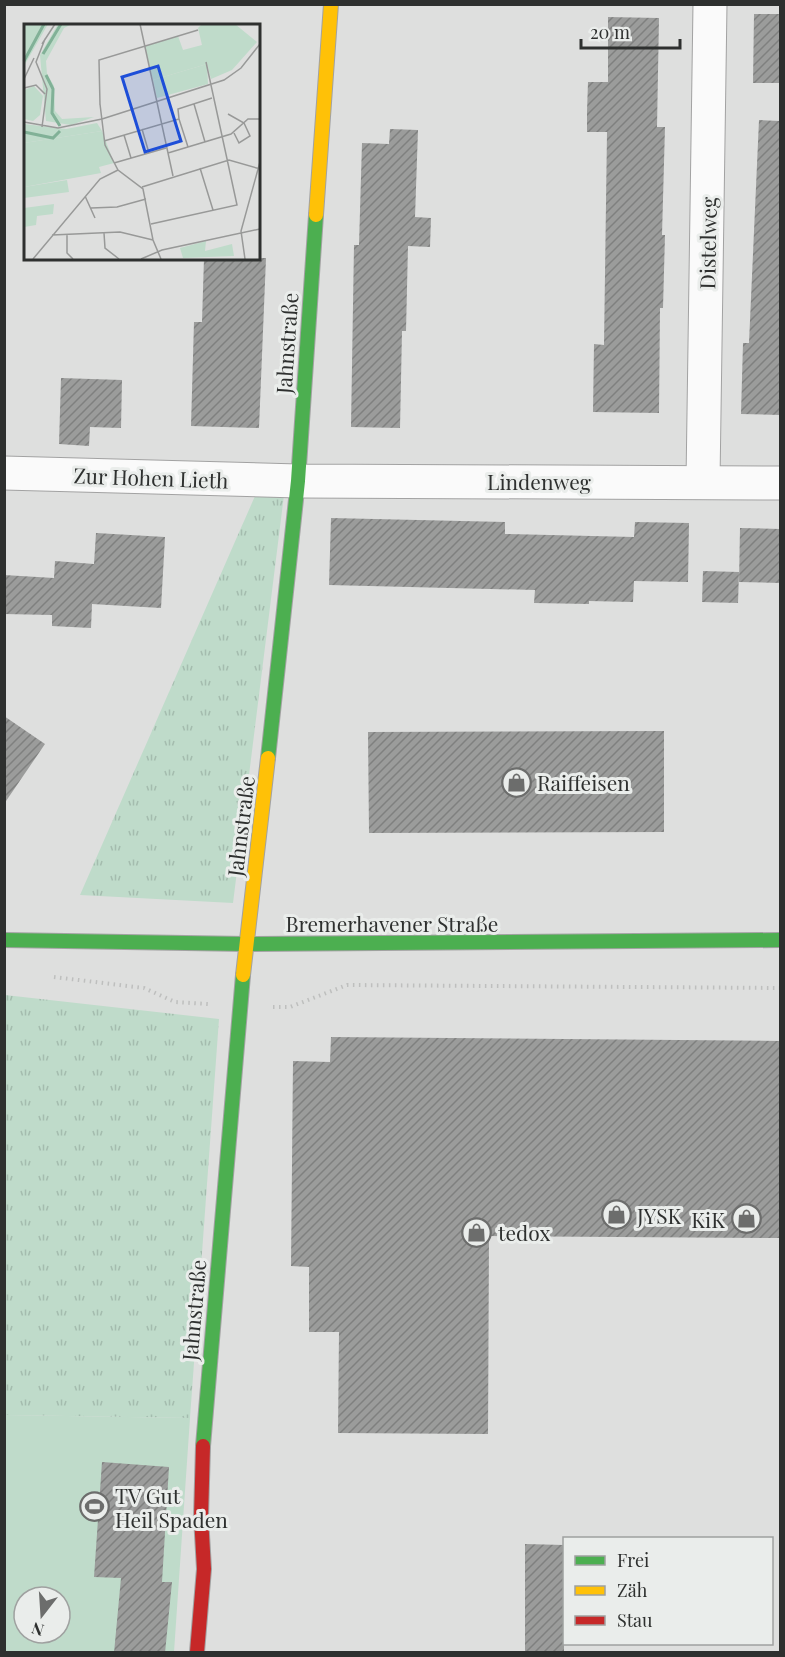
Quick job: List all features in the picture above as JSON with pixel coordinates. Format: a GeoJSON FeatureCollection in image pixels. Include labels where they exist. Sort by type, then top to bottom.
{"type":"FeatureCollection","features":[{"type":"Feature","properties":{"kind":"street","name":"Jahnstraße"},"geometry":{"type":"LineString","coordinates":[[197,1653],[204,1569],[201,1517],[202,1456],[246,944],[259,847],[298,481],[331,4]]}},
{"type":"Feature","properties":{"kind":"street","name":"Distelweg"},"geometry":{"type":"LineString","coordinates":[[703,481],[710,4]]}},
{"type":"Feature","properties":{"kind":"street","name":"Zur Hohen Lieth"},"geometry":{"type":"LineString","coordinates":[[4,473],[298,481]]}},
{"type":"Feature","properties":{"kind":"street","name":"Lindenweg"},"geometry":{"type":"LineString","coordinates":[[298,481],[780,483]]}},
{"type":"Feature","properties":{"kind":"street","name":"Bremerhavener Straße"},"geometry":{"type":"LineString","coordinates":[[4,940],[246,944],[780,940]]}},
{"type":"Feature","properties":{"kind":"path"},"geometry":{"type":"LineString","coordinates":[[51,976],[144,988],[175,1002],[290,1007],[346,985],[780,988]]}},
{"type":"Feature","properties":{"kind":"green space"},"geometry":{"type":"Polygon","coordinates":[[[284,495],[233,903],[80,895],[255,496],[284,495]]]}},
{"type":"Feature","properties":{"kind":"green space"},"geometry":{"type":"Polygon","coordinates":[[[5,995],[219,1019],[190,1418],[5,1415],[5,995]]]}},
{"type":"Feature","properties":{"kind":"green space","name":"TV Gut Heil Spaden"},"geometry":{"type":"Polygon","coordinates":[[[5,1415],[190,1418],[174,1652],[5,1652],[5,1415]]]}},
{"type":"Feature","properties":{"kind":"building"},"geometry":{"type":"Polygon","coordinates":[[[754,14],[780,14],[780,83],[753,83],[754,14]]]}},
{"type":"Feature","properties":{"kind":"building"},"geometry":{"type":"Polygon","coordinates":[[[608,17],[659,18],[657,127],[665,127],[662,235],[665,235],[663,308],[660,308],[659,413],[593,412],[594,344],[604,345],[607,132],[587,132],[588,82],[608,82],[608,17]]]}},
{"type":"Feature","properties":{"kind":"building"},"geometry":{"type":"Polygon","coordinates":[[[759,120],[780,121],[780,415],[741,414],[743,343],[749,343],[759,120]]]}},
{"type":"Feature","properties":{"kind":"building"},"geometry":{"type":"Polygon","coordinates":[[[390,129],[418,130],[415,217],[431,218],[430,247],[408,246],[406,331],[402,331],[400,428],[351,427],[354,245],[359,245],[362,143],[389,144],[390,129]]]}},
{"type":"Feature","properties":{"kind":"building"},"geometry":{"type":"Polygon","coordinates":[[[260,258],[266,258],[259,428],[191,426],[194,322],[202,322],[204,260],[260,260],[260,258]]]}},
{"type":"Feature","properties":{"kind":"building"},"geometry":{"type":"Polygon","coordinates":[[[61,378],[122,380],[121,428],[90,427],[89,446],[59,444],[61,378]]]}},
{"type":"Feature","properties":{"kind":"building"},"geometry":{"type":"Polygon","coordinates":[[[331,518],[505,522],[505,534],[634,537],[635,522],[689,523],[688,582],[634,581],[633,602],[589,601],[589,604],[534,603],[535,590],[329,585],[331,518]]]}},
{"type":"Feature","properties":{"kind":"building"},"geometry":{"type":"Polygon","coordinates":[[[740,528],[780,529],[780,583],[739,582],[740,528]]]}},
{"type":"Feature","properties":{"kind":"building"},"geometry":{"type":"Polygon","coordinates":[[[96,533],[165,537],[161,608],[92,604],[91,628],[52,626],[52,615],[4,614],[4,575],[54,578],[55,561],[94,564],[96,533]]]}},
{"type":"Feature","properties":{"kind":"building"},"geometry":{"type":"Polygon","coordinates":[[[703,571],[739,572],[738,603],[702,602],[703,571]]]}},
{"type":"Feature","properties":{"kind":"building"},"geometry":{"type":"Polygon","coordinates":[[[4,716],[45,744],[4,804],[4,716]]]}},
{"type":"Feature","properties":{"kind":"building","name":"Raiffeisen"},"geometry":{"type":"Polygon","coordinates":[[[664,731],[664,832],[369,833],[368,732],[664,731]]]}},
{"type":"Feature","properties":{"kind":"building"},"geometry":{"type":"Polygon","coordinates":[[[331,1037],[780,1041],[780,1238],[489,1236],[488,1434],[338,1433],[339,1332],[309,1332],[309,1267],[291,1266],[293,1061],[330,1062],[331,1037]]]}},
{"type":"Feature","properties":{"kind":"building"},"geometry":{"type":"Polygon","coordinates":[[[102,1462],[169,1467],[162,1582],[172,1582],[165,1653],[114,1653],[121,1578],[94,1577],[102,1462]]]}},
{"type":"Feature","properties":{"kind":"building"},"geometry":{"type":"Polygon","coordinates":[[[525,1544],[563,1545],[564,1653],[525,1653],[525,1544]]]}},
{"type":"Feature","properties":{"kind":"traffic: fast"},"geometry":{"type":"LineString","coordinates":[[268,758],[298,481],[316,215]]}},
{"type":"Feature","properties":{"kind":"traffic: fast"},"geometry":{"type":"LineString","coordinates":[[4,940],[246,944],[780,940]]}},
{"type":"Feature","properties":{"kind":"traffic: fast"},"geometry":{"type":"LineString","coordinates":[[203,1446],[243,975]]}},
{"type":"Feature","properties":{"kind":"traffic: slow"},"geometry":{"type":"LineString","coordinates":[[316,215],[331,4]]}},
{"type":"Feature","properties":{"kind":"traffic: slow"},"geometry":{"type":"LineString","coordinates":[[243,975],[268,758]]}},
{"type":"Feature","properties":{"kind":"traffic: jam"},"geometry":{"type":"LineString","coordinates":[[197,1652],[204,1569],[201,1517],[203,1446]]}},
{"type":"Feature","properties":{"kind":"place","name":"Raiffeisen"},"geometry":{"type":"Point","coordinates":[516,782]}},
{"type":"Feature","properties":{"kind":"place","name":"JYSK"},"geometry":{"type":"Point","coordinates":[616,1215]}},
{"type":"Feature","properties":{"kind":"place","name":"KiK"},"geometry":{"type":"Point","coordinates":[746,1219]}},
{"type":"Feature","properties":{"kind":"place","name":"tedox"},"geometry":{"type":"Point","coordinates":[477,1232]}},
{"type":"Feature","properties":{"kind":"place","name":"TV Gut Heil Spaden"},"geometry":{"type":"Point","coordinates":[94,1507]}}]}
